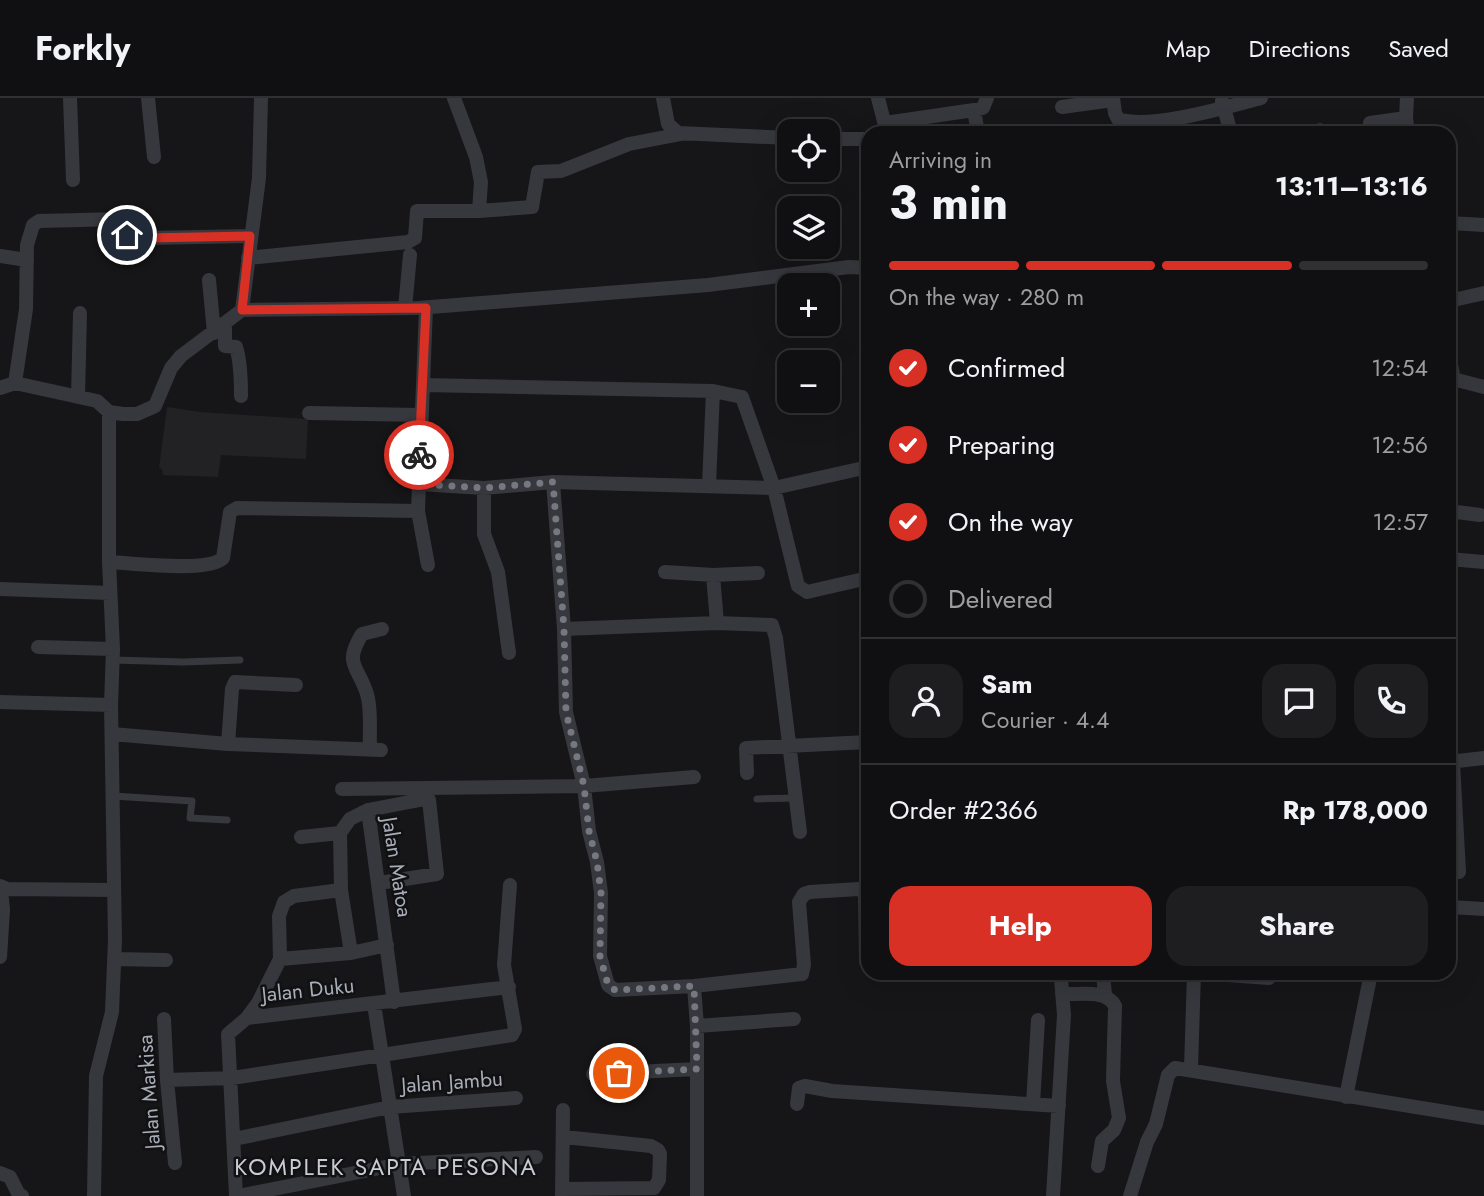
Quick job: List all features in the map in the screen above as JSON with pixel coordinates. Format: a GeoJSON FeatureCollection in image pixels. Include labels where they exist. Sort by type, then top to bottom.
{"type":"FeatureCollection","features":[{"type":"Feature","properties":{"kind":"street"},"geometry":{"type":"LineString","coordinates":[[70,98],[73,180]]}},
{"type":"Feature","properties":{"kind":"street"},"geometry":{"type":"LineString","coordinates":[[148,98],[153,157]]}},
{"type":"Feature","properties":{"kind":"street"},"geometry":{"type":"LineString","coordinates":[[242,310],[259,178],[261,98]]}},
{"type":"Feature","properties":{"kind":"street"},"geometry":{"type":"LineString","coordinates":[[454,98],[476,156],[481,183],[479,211]]}},
{"type":"Feature","properties":{"kind":"street"},"geometry":{"type":"LineString","coordinates":[[663,98],[668,124],[672,130],[681,134]]}},
{"type":"Feature","properties":{"kind":"street"},"geometry":{"type":"LineString","coordinates":[[878,98],[885,126]]}},
{"type":"Feature","properties":{"kind":"street"},"geometry":{"type":"LineString","coordinates":[[896,126],[974,110],[983,107],[987,98]]}},
{"type":"Feature","properties":{"kind":"street"},"geometry":{"type":"LineString","coordinates":[[1154,126],[1222,103],[1261,98]]}},
{"type":"Feature","properties":{"kind":"street"},"geometry":{"type":"LineString","coordinates":[[1407,98],[1407,126]]}},
{"type":"Feature","properties":{"kind":"street"},"geometry":{"type":"LineString","coordinates":[[1062,107],[1113,99],[1118,119],[1147,126]]}},
{"type":"Feature","properties":{"kind":"street"},"geometry":{"type":"LineString","coordinates":[[1222,103],[1229,126]]}},
{"type":"Feature","properties":{"kind":"street"},"geometry":{"type":"LineString","coordinates":[[974,110],[977,126]]}},
{"type":"Feature","properties":{"kind":"street"},"geometry":{"type":"LineString","coordinates":[[1370,124],[1406,118]]}},
{"type":"Feature","properties":{"kind":"street"},"geometry":{"type":"LineString","coordinates":[[248,258],[408,242],[415,237],[417,211],[479,211],[532,207],[538,172],[561,171],[629,144],[681,134],[777,138]]}},
{"type":"Feature","properties":{"kind":"street"},"geometry":{"type":"LineString","coordinates":[[840,139],[861,139]]}},
{"type":"Feature","properties":{"kind":"street"},"geometry":{"type":"LineString","coordinates":[[15,383],[26,309],[29,234],[38,221],[121,219],[127,235],[147,238],[250,236]]}},
{"type":"Feature","properties":{"kind":"street"},"geometry":{"type":"LineString","coordinates":[[1456,223],[1484,225]]}},
{"type":"Feature","properties":{"kind":"street"},"geometry":{"type":"LineString","coordinates":[[405,308],[410,255]]}},
{"type":"Feature","properties":{"kind":"street"},"geometry":{"type":"LineString","coordinates":[[0,256],[27,260]]}},
{"type":"Feature","properties":{"kind":"street"},"geometry":{"type":"LineString","coordinates":[[0,388],[15,383],[97,401],[109,412],[137,414],[155,407],[171,368],[181,356],[242,310],[426,308],[708,285],[861,268]]}},
{"type":"Feature","properties":{"kind":"street"},"geometry":{"type":"LineString","coordinates":[[209,280],[225,346],[236,347],[238,354],[241,396]]}},
{"type":"Feature","properties":{"kind":"street"},"geometry":{"type":"LineString","coordinates":[[1456,299],[1484,293]]}},
{"type":"Feature","properties":{"kind":"street"},"geometry":{"type":"LineString","coordinates":[[426,308],[418,511],[428,565]]}},
{"type":"Feature","properties":{"kind":"street"},"geometry":{"type":"LineString","coordinates":[[78,397],[80,313]]}},
{"type":"Feature","properties":{"kind":"street"},"geometry":{"type":"LineString","coordinates":[[1456,380],[1484,387]]}},
{"type":"Feature","properties":{"kind":"street"},"geometry":{"type":"LineString","coordinates":[[423,385],[713,391],[741,397],[774,488],[798,586],[807,592],[861,580]]}},
{"type":"Feature","properties":{"kind":"street"},"geometry":{"type":"LineString","coordinates":[[709,485],[713,391]]}},
{"type":"Feature","properties":{"kind":"street"},"geometry":{"type":"LineString","coordinates":[[94,1196],[96,1076],[112,1013],[114,959],[109,412]]}},
{"type":"Feature","properties":{"kind":"street"},"geometry":{"type":"LineString","coordinates":[[309,413],[421,415]]}},
{"type":"Feature","properties":{"kind":"street"},"geometry":{"type":"LineString","coordinates":[[418,484],[484,488],[553,482],[774,488],[861,469]]}},
{"type":"Feature","properties":{"kind":"street"},"geometry":{"type":"LineString","coordinates":[[553,482],[564,629],[566,712],[584,786],[601,893],[600,956],[608,985],[621,991],[802,974],[804,965],[799,902],[804,894],[861,890]]}},
{"type":"Feature","properties":{"kind":"street"},"geometry":{"type":"LineString","coordinates":[[484,488],[484,534],[498,572],[509,653]]}},
{"type":"Feature","properties":{"kind":"street"},"geometry":{"type":"LineString","coordinates":[[109,562],[203,566],[219,563],[223,558],[230,512],[237,508],[418,511]]}},
{"type":"Feature","properties":{"kind":"street"},"geometry":{"type":"LineString","coordinates":[[1456,512],[1480,515]]}},
{"type":"Feature","properties":{"kind":"street"},"geometry":{"type":"LineString","coordinates":[[1456,560],[1484,562]]}},
{"type":"Feature","properties":{"kind":"street"},"geometry":{"type":"LineString","coordinates":[[665,572],[713,575],[758,573]]}},
{"type":"Feature","properties":{"kind":"street"},"geometry":{"type":"LineString","coordinates":[[713,575],[717,623]]}},
{"type":"Feature","properties":{"kind":"street"},"geometry":{"type":"LineString","coordinates":[[0,589],[110,593]]}},
{"type":"Feature","properties":{"kind":"street"},"geometry":{"type":"LineString","coordinates":[[564,629],[717,623],[774,626],[800,832]]}},
{"type":"Feature","properties":{"kind":"street"},"geometry":{"type":"LineString","coordinates":[[112,734],[228,744],[375,750],[367,692],[351,656],[362,634],[382,629]]}},
{"type":"Feature","properties":{"kind":"street"},"geometry":{"type":"LineString","coordinates":[[38,647],[113,655]]}},
{"type":"Feature","properties":{"kind":"street"},"geometry":{"type":"LineString","coordinates":[[228,744],[232,689],[235,682],[296,685]]}},
{"type":"Feature","properties":{"kind":"street"},"geometry":{"type":"LineString","coordinates":[[0,702],[111,705]]}},
{"type":"Feature","properties":{"kind":"street"},"geometry":{"type":"LineString","coordinates":[[747,773],[746,748],[861,741]]}},
{"type":"Feature","properties":{"kind":"street"},"geometry":{"type":"LineString","coordinates":[[1456,761],[1484,758]]}},
{"type":"Feature","properties":{"kind":"street"},"geometry":{"type":"LineString","coordinates":[[342,789],[584,786],[694,776]]}},
{"type":"Feature","properties":{"kind":"street"},"geometry":{"type":"LineString","coordinates":[[371,810],[429,800],[438,869],[435,875],[379,883]]}},
{"type":"Feature","properties":{"kind":"street","name":"Jalan Matoa"},"geometry":{"type":"LineString","coordinates":[[340,833],[351,820],[371,810],[394,1002]]}},
{"type":"Feature","properties":{"kind":"street"},"geometry":{"type":"LineString","coordinates":[[1456,831],[1459,872]]}},
{"type":"Feature","properties":{"kind":"street"},"geometry":{"type":"LineString","coordinates":[[301,837],[340,833],[341,890],[351,953]]}},
{"type":"Feature","properties":{"kind":"street"},"geometry":{"type":"LineString","coordinates":[[167,1080],[232,1078],[512,1035],[515,1029],[504,965],[510,886]]}},
{"type":"Feature","properties":{"kind":"street"},"geometry":{"type":"LineString","coordinates":[[0,957],[2,894],[114,890]]}},
{"type":"Feature","properties":{"kind":"street"},"geometry":{"type":"LineString","coordinates":[[341,890],[295,896],[284,902],[279,916],[279,959],[258,1003],[247,1018],[230,1030],[228,1038],[237,1196],[400,1164],[536,1157]]}},
{"type":"Feature","properties":{"kind":"street"},"geometry":{"type":"LineString","coordinates":[[1456,907],[1484,909]]}},
{"type":"Feature","properties":{"kind":"street"},"geometry":{"type":"LineString","coordinates":[[279,959],[351,953],[387,945]]}},
{"type":"Feature","properties":{"kind":"street"},"geometry":{"type":"LineString","coordinates":[[114,959],[166,960]]}},
{"type":"Feature","properties":{"kind":"street"},"geometry":{"type":"LineString","coordinates":[[1053,1196],[1065,1015],[1061,980]]}},
{"type":"Feature","properties":{"kind":"street"},"geometry":{"type":"LineString","coordinates":[[1104,980],[1105,995]]}},
{"type":"Feature","properties":{"kind":"street"},"geometry":{"type":"LineString","coordinates":[[1191,1069],[1194,980]]}},
{"type":"Feature","properties":{"kind":"street"},"geometry":{"type":"LineString","coordinates":[[1346,1097],[1370,980]]}},
{"type":"Feature","properties":{"kind":"street"},"geometry":{"type":"LineString","coordinates":[[694,986],[697,1196]]}},
{"type":"Feature","properties":{"kind":"street","name":"Jalan Duku"},"geometry":{"type":"LineString","coordinates":[[247,1018],[509,987]]}},
{"type":"Feature","properties":{"kind":"street"},"geometry":{"type":"LineString","coordinates":[[1062,994],[1105,995],[1112,1001],[1116,1012],[1113,1081],[1119,1118],[1114,1130],[1102,1141],[1098,1166]]}},
{"type":"Feature","properties":{"kind":"street"},"geometry":{"type":"LineString","coordinates":[[374,1004],[404,1196]]}},
{"type":"Feature","properties":{"kind":"street","name":"Jalan Markisa"},"geometry":{"type":"LineString","coordinates":[[164,1019],[175,1163]]}},
{"type":"Feature","properties":{"kind":"street"},"geometry":{"type":"LineString","coordinates":[[696,1026],[793,1019]]}},
{"type":"Feature","properties":{"kind":"street"},"geometry":{"type":"LineString","coordinates":[[1033,1104],[1038,1020]]}},
{"type":"Feature","properties":{"kind":"street"},"geometry":{"type":"LineString","coordinates":[[1130,1196],[1156,1124],[1168,1075],[1175,1068],[1484,1117]]}},
{"type":"Feature","properties":{"kind":"street"},"geometry":{"type":"LineString","coordinates":[[593,1074],[697,1069]]}},
{"type":"Feature","properties":{"kind":"street"},"geometry":{"type":"LineString","coordinates":[[797,1104],[799,1088],[805,1086],[832,1091],[1059,1106]]}},
{"type":"Feature","properties":{"kind":"street","name":"Jalan Jambu"},"geometry":{"type":"LineString","coordinates":[[234,1139],[390,1107],[516,1098]]}},
{"type":"Feature","properties":{"kind":"street"},"geometry":{"type":"LineString","coordinates":[[563,1110],[562,1193],[654,1188],[658,1184],[658,1150],[651,1146],[564,1137]]}},
{"type":"Feature","properties":{"kind":"street"},"geometry":{"type":"LineString","coordinates":[[0,1173],[10,1177],[22,1196]]}},
{"type":"Feature","properties":{"kind":"lane"},"geometry":{"type":"LineString","coordinates":[[113,655],[183,662],[240,660]]}},
{"type":"Feature","properties":{"kind":"lane"},"geometry":{"type":"LineString","coordinates":[[113,796],[192,802],[190,818],[227,820]]}},
{"type":"Feature","properties":{"kind":"lane"},"geometry":{"type":"LineString","coordinates":[[757,799],[796,797]]}},
{"type":"Feature","properties":{"kind":"shaded area"},"geometry":{"type":"Polygon","coordinates":[[[167,407],[200,412],[308,419],[306,459],[221,455],[218,477],[163,475],[162,469],[159,468],[167,407]]]}},
{"type":"Feature","properties":{"kind":"way so far"},"geometry":{"type":"LineString","coordinates":[[419,455],[418,484],[484,488],[553,482],[564,629],[566,712],[584,786],[589,831],[597,862],[601,893],[600,956],[608,985],[621,991],[694,986],[697,1069],[619,1073]]}},
{"type":"Feature","properties":{"kind":"district","name":"KOMPLEK SAPTA PESONA"},"geometry":{"type":"Point","coordinates":[386,1167]}},
{"type":"Feature","properties":{"kind":"route"},"geometry":{"type":"LineString","coordinates":[[127,235],[147,238],[250,236],[242,310],[426,308],[419,455]]}}]}
